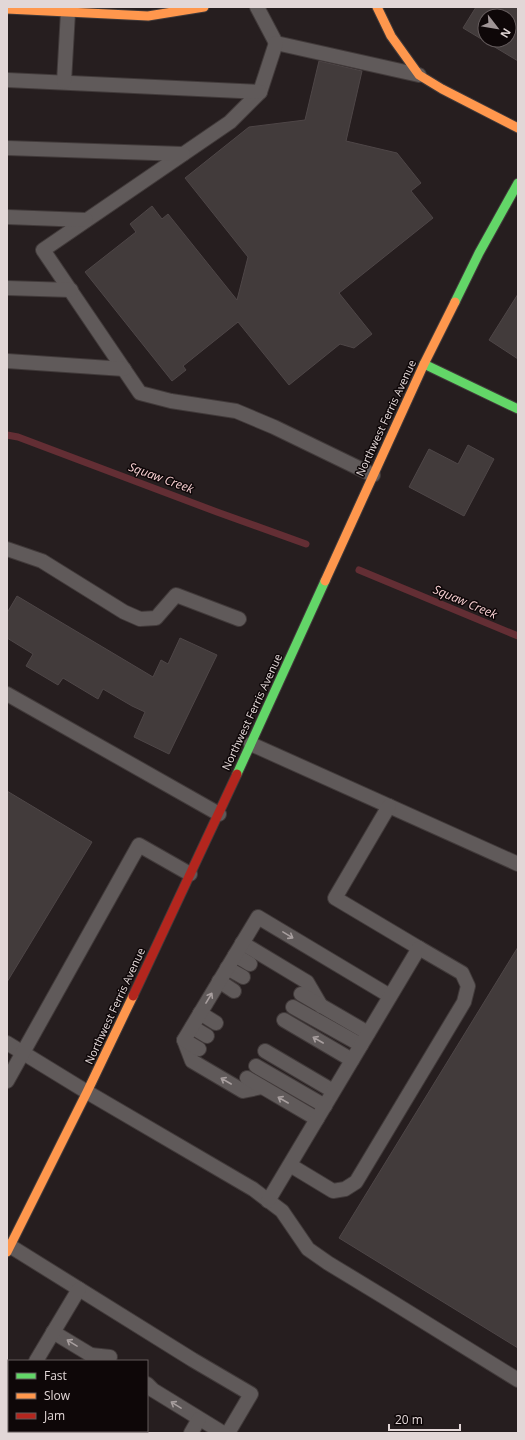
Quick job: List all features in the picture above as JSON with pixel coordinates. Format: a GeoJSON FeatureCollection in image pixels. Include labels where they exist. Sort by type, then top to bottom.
{"type":"FeatureCollection","features":[{"type":"Feature","properties":{"kind":"street"},"geometry":{"type":"LineString","coordinates":[[7,9],[148,16],[204,7]]}},
{"type":"Feature","properties":{"kind":"street"},"geometry":{"type":"LineString","coordinates":[[377,7],[391,36],[419,75],[442,89],[518,128]]}},
{"type":"Feature","properties":{"kind":"street","name":"Northwest Ferris Avenue"},"geometry":{"type":"LineString","coordinates":[[9,1249],[87,1092],[251,744],[424,364],[478,253],[518,183]]}},
{"type":"Feature","properties":{"kind":"street"},"geometry":{"type":"LineString","coordinates":[[424,364],[518,409]]}},
{"type":"Feature","properties":{"kind":"lane"},"geometry":{"type":"LineString","coordinates":[[256,7],[276,43],[260,92],[230,122],[43,250],[140,394],[171,401],[236,411],[274,427],[373,475]]}},
{"type":"Feature","properties":{"kind":"lane"},"geometry":{"type":"LineString","coordinates":[[64,82],[68,12]]}},
{"type":"Feature","properties":{"kind":"lane"},"geometry":{"type":"LineString","coordinates":[[276,43],[419,75]]}},
{"type":"Feature","properties":{"kind":"lane"},"geometry":{"type":"LineString","coordinates":[[7,80],[260,92]]}},
{"type":"Feature","properties":{"kind":"lane"},"geometry":{"type":"LineString","coordinates":[[7,148],[183,154]]}},
{"type":"Feature","properties":{"kind":"lane"},"geometry":{"type":"LineString","coordinates":[[7,217],[86,220]]}},
{"type":"Feature","properties":{"kind":"lane"},"geometry":{"type":"LineString","coordinates":[[7,288],[71,290]]}},
{"type":"Feature","properties":{"kind":"lane"},"geometry":{"type":"LineString","coordinates":[[7,361],[124,369]]}},
{"type":"Feature","properties":{"kind":"lane"},"geometry":{"type":"LineString","coordinates":[[7,549],[42,561],[124,612],[140,619],[156,618],[176,595],[239,619]]}},
{"type":"Feature","properties":{"kind":"lane"},"geometry":{"type":"LineString","coordinates":[[7,694],[218,814]]}},
{"type":"Feature","properties":{"kind":"lane"},"geometry":{"type":"LineString","coordinates":[[251,744],[518,864]]}},
{"type":"Feature","properties":{"kind":"lane"},"geometry":{"type":"LineString","coordinates":[[290,1165],[333,1191],[345,1189],[356,1182],[464,1002],[468,986],[462,973],[335,898],[389,806]]}},
{"type":"Feature","properties":{"kind":"lane"},"geometry":{"type":"LineString","coordinates":[[7,1081],[24,1053],[139,844],[190,874]]}},
{"type":"Feature","properties":{"kind":"lane"},"geometry":{"type":"LineString","coordinates":[[184,1040],[258,917],[390,996]]}},
{"type":"Feature","properties":{"kind":"lane"},"geometry":{"type":"LineString","coordinates":[[268,1201],[419,948]]}},
{"type":"Feature","properties":{"kind":"lane"},"geometry":{"type":"LineString","coordinates":[[239,949],[250,964]]}},
{"type":"Feature","properties":{"kind":"lane"},"geometry":{"type":"LineString","coordinates":[[239,949],[307,982],[321,1006]]}},
{"type":"Feature","properties":{"kind":"lane"},"geometry":{"type":"LineString","coordinates":[[227,968],[243,977]]}},
{"type":"Feature","properties":{"kind":"lane"},"geometry":{"type":"LineString","coordinates":[[219,981],[234,991]]}},
{"type":"Feature","properties":{"kind":"lane"},"geometry":{"type":"LineString","coordinates":[[301,994],[368,1033]]}},
{"type":"Feature","properties":{"kind":"lane"},"geometry":{"type":"LineString","coordinates":[[293,1007],[361,1045]]}},
{"type":"Feature","properties":{"kind":"lane"},"geometry":{"type":"LineString","coordinates":[[200,1013],[216,1023]]}},
{"type":"Feature","properties":{"kind":"lane"},"geometry":{"type":"LineString","coordinates":[[284,1020],[352,1060]]}},
{"type":"Feature","properties":{"kind":"lane"},"geometry":{"type":"LineString","coordinates":[[192,1027],[207,1036]]}},
{"type":"Feature","properties":{"kind":"lane"},"geometry":{"type":"LineString","coordinates":[[184,1040],[199,1049]]}},
{"type":"Feature","properties":{"kind":"lane"},"geometry":{"type":"LineString","coordinates":[[184,1040],[192,1062],[244,1091],[262,1087]]}},
{"type":"Feature","properties":{"kind":"lane"},"geometry":{"type":"LineString","coordinates":[[7,1043],[247,1186],[282,1211],[308,1249],[328,1263],[518,1380]]}},
{"type":"Feature","properties":{"kind":"lane"},"geometry":{"type":"LineString","coordinates":[[265,1052],[333,1092]]}},
{"type":"Feature","properties":{"kind":"lane"},"geometry":{"type":"LineString","coordinates":[[256,1066],[325,1106]]}},
{"type":"Feature","properties":{"kind":"lane"},"geometry":{"type":"LineString","coordinates":[[247,1078],[317,1119]]}},
{"type":"Feature","properties":{"kind":"lane"},"geometry":{"type":"LineString","coordinates":[[9,1249],[79,1289],[193,1360],[251,1394],[228,1433]]}},
{"type":"Feature","properties":{"kind":"lane"},"geometry":{"type":"LineString","coordinates":[[37,1360],[79,1289]]}},
{"type":"Feature","properties":{"kind":"lane"},"geometry":{"type":"LineString","coordinates":[[53,1332],[93,1358],[110,1357]]}},
{"type":"Feature","properties":{"kind":"lane"},"geometry":{"type":"LineString","coordinates":[[149,1388],[223,1433]]}},
{"type":"Feature","properties":{"kind":"lane"},"geometry":{"type":"LineString","coordinates":[[191,1433],[199,1419]]}},
{"type":"Feature","properties":{"kind":"building"},"geometry":{"type":"Polygon","coordinates":[[[476,7],[518,7],[518,61],[496,48],[517,48],[517,8],[477,8],[477,36],[463,28],[476,7]]]}},
{"type":"Feature","properties":{"kind":"building"},"geometry":{"type":"Polygon","coordinates":[[[319,61],[362,71],[346,141],[397,153],[421,183],[411,191],[433,218],[339,293],[372,334],[354,348],[340,344],[289,385],[238,322],[183,366],[186,370],[172,381],[85,272],[136,232],[130,224],[152,206],[162,219],[168,214],[237,300],[248,257],[185,178],[249,127],[305,120],[319,61]]]}},
{"type":"Feature","properties":{"kind":"building"},"geometry":{"type":"Polygon","coordinates":[[[518,294],[518,359],[489,340],[518,294]]]}},
{"type":"Feature","properties":{"kind":"building"},"geometry":{"type":"Polygon","coordinates":[[[468,445],[494,459],[464,516],[409,487],[429,449],[458,464],[468,445]]]}},
{"type":"Feature","properties":{"kind":"building"},"geometry":{"type":"Polygon","coordinates":[[[17,596],[153,677],[161,660],[168,664],[180,638],[217,655],[169,754],[134,737],[145,712],[103,689],[98,699],[63,678],[58,685],[26,666],[33,654],[7,638],[7,613],[17,596]]]}},
{"type":"Feature","properties":{"kind":"building"},"geometry":{"type":"Polygon","coordinates":[[[7,791],[92,842],[7,982],[7,791]]]}},
{"type":"Feature","properties":{"kind":"building"},"geometry":{"type":"Polygon","coordinates":[[[518,947],[518,1348],[339,1238],[518,947]]]}},
{"type":"Feature","properties":{"kind":"waterway","name":"Squaw Creek"},"geometry":{"type":"LineString","coordinates":[[7,435],[18,437],[306,544]]}},
{"type":"Feature","properties":{"kind":"waterway","name":"Squaw Creek"},"geometry":{"type":"LineString","coordinates":[[359,570],[518,636]]}},
{"type":"Feature","properties":{"kind":"traffic: fast"},"geometry":{"type":"LineString","coordinates":[[455,302],[479,253],[518,183]]}},
{"type":"Feature","properties":{"kind":"traffic: fast"},"geometry":{"type":"LineString","coordinates":[[424,364],[518,409]]}},
{"type":"Feature","properties":{"kind":"traffic: fast"},"geometry":{"type":"LineString","coordinates":[[237,774],[325,581]]}},
{"type":"Feature","properties":{"kind":"traffic: slow"},"geometry":{"type":"LineString","coordinates":[[7,9],[148,16],[204,7]]}},
{"type":"Feature","properties":{"kind":"traffic: slow"},"geometry":{"type":"LineString","coordinates":[[377,7],[391,36],[419,75],[442,89],[518,128]]}},
{"type":"Feature","properties":{"kind":"traffic: slow"},"geometry":{"type":"LineString","coordinates":[[325,581],[424,364],[455,302]]}},
{"type":"Feature","properties":{"kind":"traffic: slow"},"geometry":{"type":"LineString","coordinates":[[7,1252],[133,996]]}},
{"type":"Feature","properties":{"kind":"traffic: jam"},"geometry":{"type":"LineString","coordinates":[[133,996],[237,774]]}}]}
